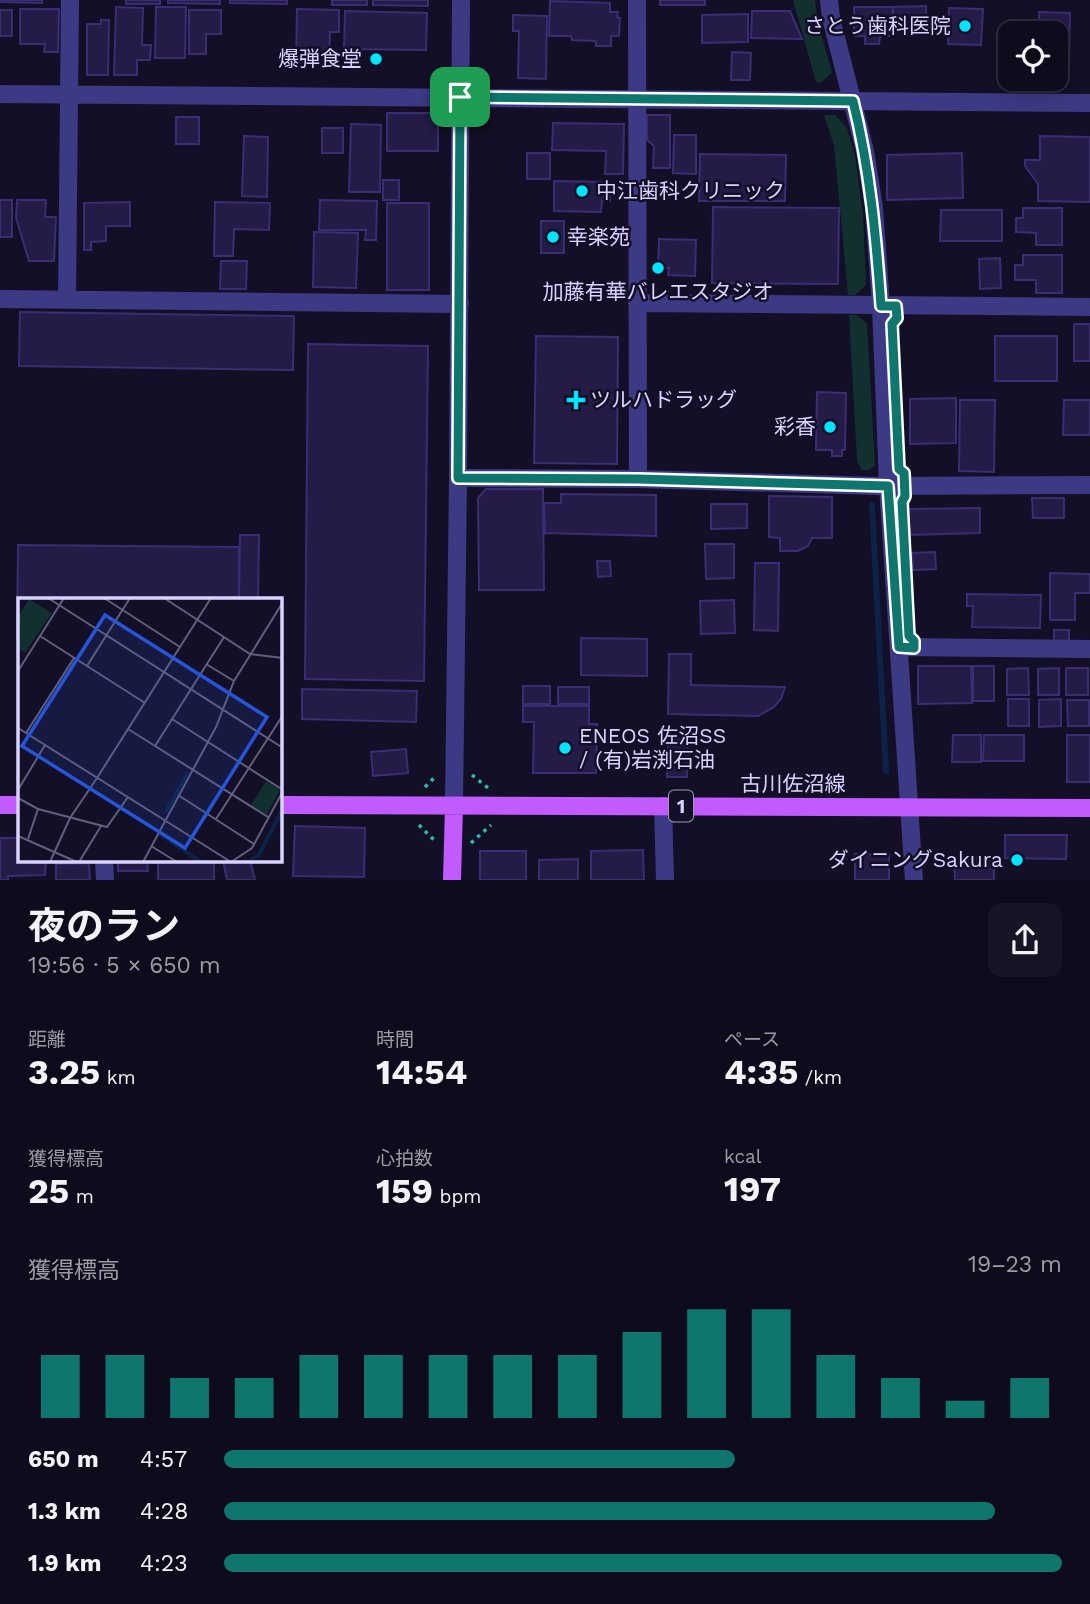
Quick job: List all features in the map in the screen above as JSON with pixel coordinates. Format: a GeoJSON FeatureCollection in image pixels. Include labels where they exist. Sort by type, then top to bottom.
{"type":"FeatureCollection","features":[{"type":"Feature","properties":{"kind":"main road"},"geometry":{"type":"LineString","coordinates":[[0,805],[18,805]]}},
{"type":"Feature","properties":{"kind":"main road","name":"古川佐沼線"},"geometry":{"type":"LineString","coordinates":[[282,805],[1090,808]]}},
{"type":"Feature","properties":{"kind":"main road"},"geometry":{"type":"LineString","coordinates":[[452,880],[454,806]]}},
{"type":"Feature","properties":{"kind":"street"},"geometry":{"type":"LineString","coordinates":[[67,299],[70,0]]}},
{"type":"Feature","properties":{"kind":"street"},"geometry":{"type":"LineString","coordinates":[[454,806],[461,0]]}},
{"type":"Feature","properties":{"kind":"street"},"geometry":{"type":"LineString","coordinates":[[636,0],[638,479]]}},
{"type":"Feature","properties":{"kind":"street"},"geometry":{"type":"LineString","coordinates":[[829,0],[831,18],[865,151],[874,208],[888,486],[914,880]]}},
{"type":"Feature","properties":{"kind":"street"},"geometry":{"type":"LineString","coordinates":[[0,94],[1090,103]]}},
{"type":"Feature","properties":{"kind":"street"},"geometry":{"type":"LineString","coordinates":[[0,299],[460,304]]}},
{"type":"Feature","properties":{"kind":"street"},"geometry":{"type":"LineString","coordinates":[[638,303],[1090,307]]}},
{"type":"Feature","properties":{"kind":"street"},"geometry":{"type":"LineString","coordinates":[[458,478],[638,479],[888,486],[1090,485]]}},
{"type":"Feature","properties":{"kind":"street"},"geometry":{"type":"LineString","coordinates":[[899,647],[1090,649]]}},
{"type":"Feature","properties":{"kind":"street"},"geometry":{"type":"LineString","coordinates":[[663,806],[665,880]]}},
{"type":"Feature","properties":{"kind":"street"},"geometry":{"type":"LineString","coordinates":[[104,862],[105,880]]}},
{"type":"Feature","properties":{"kind":"path"},"geometry":{"type":"LineString","coordinates":[[422,789],[438,775]]}},
{"type":"Feature","properties":{"kind":"path"},"geometry":{"type":"LineString","coordinates":[[421,825],[433,838]]}},
{"type":"Feature","properties":{"kind":"path"},"geometry":{"type":"LineString","coordinates":[[474,838],[489,825],[503,825]]}},
{"type":"Feature","properties":{"kind":"green space"},"geometry":{"type":"Polygon","coordinates":[[[793,0],[815,0],[818,23],[832,72],[822,82],[816,82],[793,0]]]}},
{"type":"Feature","properties":{"kind":"green space"},"geometry":{"type":"Polygon","coordinates":[[[824,115],[835,115],[847,128],[855,155],[863,214],[866,285],[855,295],[848,295],[834,145],[824,115]]]}},
{"type":"Feature","properties":{"kind":"green space"},"geometry":{"type":"Polygon","coordinates":[[[849,315],[856,315],[867,323],[875,466],[869,470],[861,470],[857,460],[849,315]]]}},
{"type":"Feature","properties":{"kind":"building"},"geometry":{"type":"Polygon","coordinates":[[[42,0],[42,3],[1,2],[42,0]]]}},
{"type":"Feature","properties":{"kind":"building"},"geometry":{"type":"Polygon","coordinates":[[[126,0],[160,0],[160,4],[126,4],[126,0]]]}},
{"type":"Feature","properties":{"kind":"building"},"geometry":{"type":"Polygon","coordinates":[[[168,0],[220,0],[220,4],[168,3],[168,0]]]}},
{"type":"Feature","properties":{"kind":"building"},"geometry":{"type":"Polygon","coordinates":[[[230,0],[287,0],[287,4],[230,3],[230,0]]]}},
{"type":"Feature","properties":{"kind":"building"},"geometry":{"type":"Polygon","coordinates":[[[332,0],[367,0],[367,5],[332,5],[332,0]]]}},
{"type":"Feature","properties":{"kind":"building"},"geometry":{"type":"Polygon","coordinates":[[[373,0],[428,0],[428,6],[373,5],[373,0]]]}},
{"type":"Feature","properties":{"kind":"building"},"geometry":{"type":"Polygon","coordinates":[[[660,0],[705,0],[705,5],[660,5],[660,0]]]}},
{"type":"Feature","properties":{"kind":"building"},"geometry":{"type":"Polygon","coordinates":[[[550,1],[610,3],[610,12],[618,12],[617,17],[620,18],[619,36],[611,36],[611,46],[596,46],[596,41],[572,40],[571,36],[549,36],[550,1]]]}},
{"type":"Feature","properties":{"kind":"building"},"geometry":{"type":"Polygon","coordinates":[[[926,6],[926,32],[893,32],[893,7],[926,6]]]}},
{"type":"Feature","properties":{"kind":"building"},"geometry":{"type":"Polygon","coordinates":[[[116,7],[143,8],[142,45],[151,45],[150,60],[137,60],[137,75],[114,75],[116,7]]]}},
{"type":"Feature","properties":{"kind":"building"},"geometry":{"type":"Polygon","coordinates":[[[156,7],[186,7],[185,58],[155,58],[156,7]]]}},
{"type":"Feature","properties":{"kind":"building"},"geometry":{"type":"Polygon","coordinates":[[[854,7],[893,7],[892,36],[880,36],[879,44],[865,44],[865,36],[854,36],[854,7]]]}},
{"type":"Feature","properties":{"kind":"building","name":"さとう歯科医院"},"geometry":{"type":"Polygon","coordinates":[[[949,8],[983,9],[981,45],[948,44],[949,8]]]}},
{"type":"Feature","properties":{"kind":"building"},"geometry":{"type":"Polygon","coordinates":[[[20,9],[59,9],[58,52],[44,52],[45,44],[20,44],[20,9]]]}},
{"type":"Feature","properties":{"kind":"building"},"geometry":{"type":"Polygon","coordinates":[[[297,9],[339,10],[339,32],[330,32],[329,64],[296,64],[297,9]]]}},
{"type":"Feature","properties":{"kind":"building"},"geometry":{"type":"Polygon","coordinates":[[[0,10],[12,10],[12,36],[0,36],[0,10]]]}},
{"type":"Feature","properties":{"kind":"building"},"geometry":{"type":"Polygon","coordinates":[[[189,10],[221,10],[221,34],[206,34],[206,54],[189,54],[189,10]]]}},
{"type":"Feature","properties":{"kind":"building"},"geometry":{"type":"Polygon","coordinates":[[[345,11],[427,13],[426,50],[344,49],[345,11]]]}},
{"type":"Feature","properties":{"kind":"building"},"geometry":{"type":"Polygon","coordinates":[[[752,11],[790,11],[802,39],[751,38],[752,11]]]}},
{"type":"Feature","properties":{"kind":"building"},"geometry":{"type":"Polygon","coordinates":[[[1039,12],[1070,13],[1069,70],[1068,21],[1039,21],[1039,12]]]}},
{"type":"Feature","properties":{"kind":"building"},"geometry":{"type":"Polygon","coordinates":[[[748,14],[748,42],[702,43],[702,15],[748,14]]]}},
{"type":"Feature","properties":{"kind":"building"},"geometry":{"type":"Polygon","coordinates":[[[513,15],[547,16],[546,79],[518,78],[519,31],[513,31],[513,15]]]}},
{"type":"Feature","properties":{"kind":"building"},"geometry":{"type":"Polygon","coordinates":[[[101,20],[109,20],[108,75],[87,75],[87,24],[101,24],[101,20]]]}},
{"type":"Feature","properties":{"kind":"building"},"geometry":{"type":"Polygon","coordinates":[[[732,52],[751,53],[750,80],[731,80],[732,52]]]}},
{"type":"Feature","properties":{"kind":"building"},"geometry":{"type":"Polygon","coordinates":[[[387,113],[430,113],[438,125],[438,151],[387,151],[387,113]]]}},
{"type":"Feature","properties":{"kind":"building"},"geometry":{"type":"Polygon","coordinates":[[[647,115],[670,115],[670,168],[653,168],[654,146],[647,140],[647,115]]]}},
{"type":"Feature","properties":{"kind":"building"},"geometry":{"type":"Polygon","coordinates":[[[176,117],[199,117],[199,144],[176,144],[176,117]]]}},
{"type":"Feature","properties":{"kind":"building"},"geometry":{"type":"Polygon","coordinates":[[[553,123],[624,124],[623,174],[605,174],[606,151],[552,150],[553,123]]]}},
{"type":"Feature","properties":{"kind":"building"},"geometry":{"type":"Polygon","coordinates":[[[351,124],[381,125],[380,192],[349,192],[351,124]]]}},
{"type":"Feature","properties":{"kind":"building"},"geometry":{"type":"Polygon","coordinates":[[[322,128],[343,128],[343,153],[322,153],[322,128]]]}},
{"type":"Feature","properties":{"kind":"building"},"geometry":{"type":"Polygon","coordinates":[[[674,135],[696,135],[696,174],[673,173],[674,135]]]}},
{"type":"Feature","properties":{"kind":"building"},"geometry":{"type":"Polygon","coordinates":[[[244,136],[268,137],[267,197],[242,196],[244,136]]]}},
{"type":"Feature","properties":{"kind":"building"},"geometry":{"type":"Polygon","coordinates":[[[1040,136],[1090,137],[1090,202],[1038,201],[1038,184],[1025,166],[1025,160],[1040,160],[1040,136]]]}},
{"type":"Feature","properties":{"kind":"building"},"geometry":{"type":"Polygon","coordinates":[[[527,153],[550,153],[550,179],[527,179],[527,153]]]}},
{"type":"Feature","properties":{"kind":"building"},"geometry":{"type":"Polygon","coordinates":[[[962,153],[963,198],[887,200],[887,155],[962,153]]]}},
{"type":"Feature","properties":{"kind":"building"},"geometry":{"type":"Polygon","coordinates":[[[700,154],[786,155],[785,201],[699,201],[700,154]]]}},
{"type":"Feature","properties":{"kind":"building"},"geometry":{"type":"Polygon","coordinates":[[[383,180],[399,180],[399,200],[383,200],[383,180]]]}},
{"type":"Feature","properties":{"kind":"building","name":"中江歯科クリニック"},"geometry":{"type":"Polygon","coordinates":[[[554,181],[610,182],[610,201],[602,201],[601,212],[554,211],[554,181]]]}},
{"type":"Feature","properties":{"kind":"building"},"geometry":{"type":"Polygon","coordinates":[[[0,200],[12,200],[12,237],[0,237],[0,200]]]}},
{"type":"Feature","properties":{"kind":"building"},"geometry":{"type":"Polygon","coordinates":[[[17,200],[46,200],[45,217],[56,217],[54,261],[29,261],[16,218],[17,200]]]}},
{"type":"Feature","properties":{"kind":"building"},"geometry":{"type":"Polygon","coordinates":[[[320,200],[377,201],[376,240],[365,240],[366,230],[319,230],[320,200]]]}},
{"type":"Feature","properties":{"kind":"building"},"geometry":{"type":"Polygon","coordinates":[[[130,202],[130,226],[106,226],[106,241],[91,242],[91,250],[84,250],[84,203],[130,202]]]}},
{"type":"Feature","properties":{"kind":"building"},"geometry":{"type":"Polygon","coordinates":[[[215,202],[270,203],[269,230],[234,229],[233,256],[214,256],[215,202]]]}},
{"type":"Feature","properties":{"kind":"building"},"geometry":{"type":"Polygon","coordinates":[[[387,203],[429,203],[429,290],[387,290],[387,203]]]}},
{"type":"Feature","properties":{"kind":"building"},"geometry":{"type":"Polygon","coordinates":[[[713,207],[839,208],[838,284],[712,283],[713,207]]]}},
{"type":"Feature","properties":{"kind":"building"},"geometry":{"type":"Polygon","coordinates":[[[1023,208],[1062,208],[1062,245],[1036,245],[1036,233],[1016,232],[1016,218],[1023,218],[1023,208]]]}},
{"type":"Feature","properties":{"kind":"building"},"geometry":{"type":"Polygon","coordinates":[[[941,210],[1002,210],[1002,241],[940,241],[941,210]]]}},
{"type":"Feature","properties":{"kind":"building","name":"幸楽苑"},"geometry":{"type":"Polygon","coordinates":[[[541,221],[564,221],[564,253],[541,253],[541,221]]]}},
{"type":"Feature","properties":{"kind":"building"},"geometry":{"type":"Polygon","coordinates":[[[314,232],[358,233],[356,288],[313,287],[314,232]]]}},
{"type":"Feature","properties":{"kind":"building"},"geometry":{"type":"Polygon","coordinates":[[[659,239],[696,240],[695,276],[668,275],[669,268],[658,268],[659,239]]]}},
{"type":"Feature","properties":{"kind":"building"},"geometry":{"type":"Polygon","coordinates":[[[1023,255],[1062,255],[1062,293],[1036,293],[1036,280],[1015,280],[1015,265],[1023,265],[1023,255]]]}},
{"type":"Feature","properties":{"kind":"building"},"geometry":{"type":"Polygon","coordinates":[[[1000,258],[1001,288],[980,289],[979,259],[1000,258]]]}},
{"type":"Feature","properties":{"kind":"building"},"geometry":{"type":"Polygon","coordinates":[[[221,261],[247,261],[246,289],[220,289],[221,261]]]}},
{"type":"Feature","properties":{"kind":"building"},"geometry":{"type":"Polygon","coordinates":[[[20,312],[294,316],[293,370],[19,366],[20,312]]]}},
{"type":"Feature","properties":{"kind":"building"},"geometry":{"type":"Polygon","coordinates":[[[1074,324],[1090,324],[1090,361],[1074,361],[1074,324]]]}},
{"type":"Feature","properties":{"kind":"building","name":"ツルハドラッグ"},"geometry":{"type":"Polygon","coordinates":[[[536,336],[618,337],[617,464],[534,463],[536,336]]]}},
{"type":"Feature","properties":{"kind":"building"},"geometry":{"type":"Polygon","coordinates":[[[995,336],[1057,336],[1057,381],[995,381],[995,336]]]}},
{"type":"Feature","properties":{"kind":"building"},"geometry":{"type":"Polygon","coordinates":[[[308,344],[428,346],[424,681],[305,679],[308,344]]]}},
{"type":"Feature","properties":{"kind":"building"},"geometry":{"type":"Polygon","coordinates":[[[817,392],[846,393],[845,450],[842,450],[842,456],[832,456],[832,450],[816,450],[817,392]]]}},
{"type":"Feature","properties":{"kind":"building"},"geometry":{"type":"Polygon","coordinates":[[[956,398],[956,443],[910,444],[910,399],[956,398]]]}},
{"type":"Feature","properties":{"kind":"building"},"geometry":{"type":"Polygon","coordinates":[[[960,400],[995,400],[994,472],[959,471],[960,400]]]}},
{"type":"Feature","properties":{"kind":"building"},"geometry":{"type":"Polygon","coordinates":[[[1064,400],[1090,400],[1090,435],[1063,435],[1064,400]]]}},
{"type":"Feature","properties":{"kind":"building"},"geometry":{"type":"Polygon","coordinates":[[[486,489],[543,489],[544,590],[479,590],[478,498],[486,489]]]}},
{"type":"Feature","properties":{"kind":"building"},"geometry":{"type":"Polygon","coordinates":[[[561,494],[656,495],[656,536],[545,533],[544,503],[561,503],[561,494]]]}},
{"type":"Feature","properties":{"kind":"building"},"geometry":{"type":"Polygon","coordinates":[[[769,496],[832,497],[832,538],[812,538],[808,546],[798,551],[780,551],[780,538],[769,537],[769,496]]]}},
{"type":"Feature","properties":{"kind":"building"},"geometry":{"type":"Polygon","coordinates":[[[1032,498],[1064,498],[1064,518],[1033,518],[1032,498]]]}},
{"type":"Feature","properties":{"kind":"building"},"geometry":{"type":"Polygon","coordinates":[[[711,504],[747,504],[747,528],[711,529],[711,504]]]}},
{"type":"Feature","properties":{"kind":"building"},"geometry":{"type":"Polygon","coordinates":[[[980,508],[980,533],[908,535],[908,509],[980,508]]]}},
{"type":"Feature","properties":{"kind":"building"},"geometry":{"type":"Polygon","coordinates":[[[240,535],[259,535],[258,598],[239,598],[240,535]]]}},
{"type":"Feature","properties":{"kind":"building"},"geometry":{"type":"Polygon","coordinates":[[[705,544],[734,544],[734,578],[706,579],[705,544]]]}},
{"type":"Feature","properties":{"kind":"building"},"geometry":{"type":"Polygon","coordinates":[[[18,545],[239,547],[239,598],[18,598],[17,640],[18,545]]]}},
{"type":"Feature","properties":{"kind":"building"},"geometry":{"type":"Polygon","coordinates":[[[935,552],[936,569],[913,570],[912,553],[935,552]]]}},
{"type":"Feature","properties":{"kind":"building"},"geometry":{"type":"Polygon","coordinates":[[[597,561],[610,561],[611,576],[598,577],[597,561]]]}},
{"type":"Feature","properties":{"kind":"building"},"geometry":{"type":"Polygon","coordinates":[[[755,563],[779,563],[778,631],[754,630],[755,563]]]}},
{"type":"Feature","properties":{"kind":"building"},"geometry":{"type":"Polygon","coordinates":[[[1050,573],[1090,574],[1090,593],[1075,593],[1075,620],[1050,620],[1050,573]]]}},
{"type":"Feature","properties":{"kind":"building"},"geometry":{"type":"Polygon","coordinates":[[[967,594],[1041,595],[1040,628],[972,627],[973,606],[967,606],[967,594]]]}},
{"type":"Feature","properties":{"kind":"building"},"geometry":{"type":"Polygon","coordinates":[[[734,600],[735,633],[701,634],[700,601],[734,600]]]}},
{"type":"Feature","properties":{"kind":"building"},"geometry":{"type":"Polygon","coordinates":[[[1054,630],[1069,630],[1069,641],[1054,641],[1054,630]]]}},
{"type":"Feature","properties":{"kind":"building"},"geometry":{"type":"Polygon","coordinates":[[[581,638],[647,639],[647,676],[581,675],[581,638]]]}},
{"type":"Feature","properties":{"kind":"building"},"geometry":{"type":"Polygon","coordinates":[[[669,654],[691,654],[691,685],[785,687],[781,699],[774,707],[758,716],[668,714],[669,654]]]}},
{"type":"Feature","properties":{"kind":"building"},"geometry":{"type":"Polygon","coordinates":[[[918,666],[971,666],[972,703],[918,704],[918,666]]]}},
{"type":"Feature","properties":{"kind":"building"},"geometry":{"type":"Polygon","coordinates":[[[973,666],[994,666],[994,701],[973,701],[973,666]]]}},
{"type":"Feature","properties":{"kind":"building"},"geometry":{"type":"Polygon","coordinates":[[[1028,668],[1029,695],[1007,695],[1007,669],[1028,668]]]}},
{"type":"Feature","properties":{"kind":"building"},"geometry":{"type":"Polygon","coordinates":[[[1059,668],[1059,695],[1038,695],[1038,669],[1059,668]]]}},
{"type":"Feature","properties":{"kind":"building"},"geometry":{"type":"Polygon","coordinates":[[[1066,668],[1088,668],[1088,695],[1066,695],[1066,668]]]}},
{"type":"Feature","properties":{"kind":"building"},"geometry":{"type":"Polygon","coordinates":[[[523,686],[550,686],[550,704],[523,704],[523,686]]]}},
{"type":"Feature","properties":{"kind":"building"},"geometry":{"type":"Polygon","coordinates":[[[558,687],[589,687],[589,704],[558,704],[558,687]]]}},
{"type":"Feature","properties":{"kind":"building"},"geometry":{"type":"Polygon","coordinates":[[[302,689],[417,691],[416,722],[302,719],[302,689]]]}},
{"type":"Feature","properties":{"kind":"building"},"geometry":{"type":"Polygon","coordinates":[[[1008,699],[1029,699],[1029,726],[1008,726],[1008,699]]]}},
{"type":"Feature","properties":{"kind":"building"},"geometry":{"type":"Polygon","coordinates":[[[1061,699],[1061,726],[1039,727],[1039,700],[1061,699]]]}},
{"type":"Feature","properties":{"kind":"building"},"geometry":{"type":"Polygon","coordinates":[[[1067,700],[1089,700],[1089,726],[1068,726],[1067,700]]]}},
{"type":"Feature","properties":{"kind":"building","name":"ENEOS 佐沼SS / (有)岩渕石油"},"geometry":{"type":"Polygon","coordinates":[[[523,706],[589,706],[589,724],[597,724],[596,773],[533,773],[534,722],[523,722],[523,706]]]}},
{"type":"Feature","properties":{"kind":"building"},"geometry":{"type":"Polygon","coordinates":[[[953,735],[981,735],[981,762],[952,762],[953,735]]]}},
{"type":"Feature","properties":{"kind":"building"},"geometry":{"type":"Polygon","coordinates":[[[984,735],[1024,735],[1024,761],[983,761],[984,735]]]}},
{"type":"Feature","properties":{"kind":"building"},"geometry":{"type":"Polygon","coordinates":[[[1067,735],[1090,735],[1090,782],[1067,782],[1067,735]]]}},
{"type":"Feature","properties":{"kind":"building"},"geometry":{"type":"Polygon","coordinates":[[[668,739],[688,739],[687,777],[667,777],[668,739]]]}},
{"type":"Feature","properties":{"kind":"building"},"geometry":{"type":"Polygon","coordinates":[[[406,749],[408,773],[373,776],[371,752],[406,749]]]}},
{"type":"Feature","properties":{"kind":"building"},"geometry":{"type":"Polygon","coordinates":[[[295,826],[365,828],[364,877],[293,876],[295,826]]]}},
{"type":"Feature","properties":{"kind":"building"},"geometry":{"type":"Polygon","coordinates":[[[1005,835],[1067,835],[1066,859],[1005,858],[1005,835]]]}},
{"type":"Feature","properties":{"kind":"building"},"geometry":{"type":"Polygon","coordinates":[[[0,838],[18,838],[18,862],[46,862],[45,875],[8,876],[8,880],[0,880],[0,838]]]}},
{"type":"Feature","properties":{"kind":"building"},"geometry":{"type":"Polygon","coordinates":[[[643,850],[644,880],[591,880],[591,851],[643,850]]]}},
{"type":"Feature","properties":{"kind":"building"},"geometry":{"type":"Polygon","coordinates":[[[480,851],[526,851],[526,880],[480,880],[480,851]]]}},
{"type":"Feature","properties":{"kind":"building"},"geometry":{"type":"Polygon","coordinates":[[[855,854],[889,854],[889,880],[855,880],[855,854]]]}},
{"type":"Feature","properties":{"kind":"building"},"geometry":{"type":"Polygon","coordinates":[[[994,857],[994,880],[955,880],[954,858],[994,857]]]}},
{"type":"Feature","properties":{"kind":"building"},"geometry":{"type":"Polygon","coordinates":[[[578,859],[578,880],[539,880],[539,860],[578,859]]]}},
{"type":"Feature","properties":{"kind":"building"},"geometry":{"type":"Polygon","coordinates":[[[118,862],[147,862],[148,871],[118,871],[118,862]]]}},
{"type":"Feature","properties":{"kind":"building"},"geometry":{"type":"Polygon","coordinates":[[[158,862],[214,862],[214,880],[158,880],[158,862]]]}},
{"type":"Feature","properties":{"kind":"building"},"geometry":{"type":"Polygon","coordinates":[[[223,862],[250,862],[255,880],[227,880],[223,862]]]}},
{"type":"Feature","properties":{"kind":"building"},"geometry":{"type":"Polygon","coordinates":[[[89,863],[90,880],[56,880],[56,864],[89,863]]]}},
{"type":"Feature","properties":{"kind":"waterway"},"geometry":{"type":"LineString","coordinates":[[872,505],[886,771]]}},
{"type":"Feature","properties":{"kind":"place","name":"さとう歯科医院"},"geometry":{"type":"Point","coordinates":[965,26]}},
{"type":"Feature","properties":{"kind":"place","name":"爆弾食堂"},"geometry":{"type":"Point","coordinates":[376,59]}},
{"type":"Feature","properties":{"kind":"place","name":"中江歯科クリニック"},"geometry":{"type":"Point","coordinates":[582,191]}},
{"type":"Feature","properties":{"kind":"place","name":"幸楽苑"},"geometry":{"type":"Point","coordinates":[553,237]}},
{"type":"Feature","properties":{"kind":"place","name":"加藤有華バレエスタジオ"},"geometry":{"type":"Point","coordinates":[658,268]}},
{"type":"Feature","properties":{"kind":"place","name":"ツルハドラッグ"},"geometry":{"type":"Point","coordinates":[576,400]}},
{"type":"Feature","properties":{"kind":"place","name":"彩香"},"geometry":{"type":"Point","coordinates":[830,427]}},
{"type":"Feature","properties":{"kind":"place","name":"ENEOS 佐沼SS / (有)岩渕石油"},"geometry":{"type":"Point","coordinates":[565,748]}},
{"type":"Feature","properties":{"kind":"place","name":"ダイニングSakura"},"geometry":{"type":"Point","coordinates":[1017,860]}},
{"type":"Feature","properties":{"kind":"route"},"geometry":{"type":"LineString","coordinates":[[460,97],[842,103],[853,101],[865,151],[874,208],[881,306],[896,306],[897,318],[892,324],[899,469],[904,473],[905,496],[902,502],[909,636],[914,641],[914,648],[899,647],[888,486],[638,479],[458,478],[460,97]]}}]}
